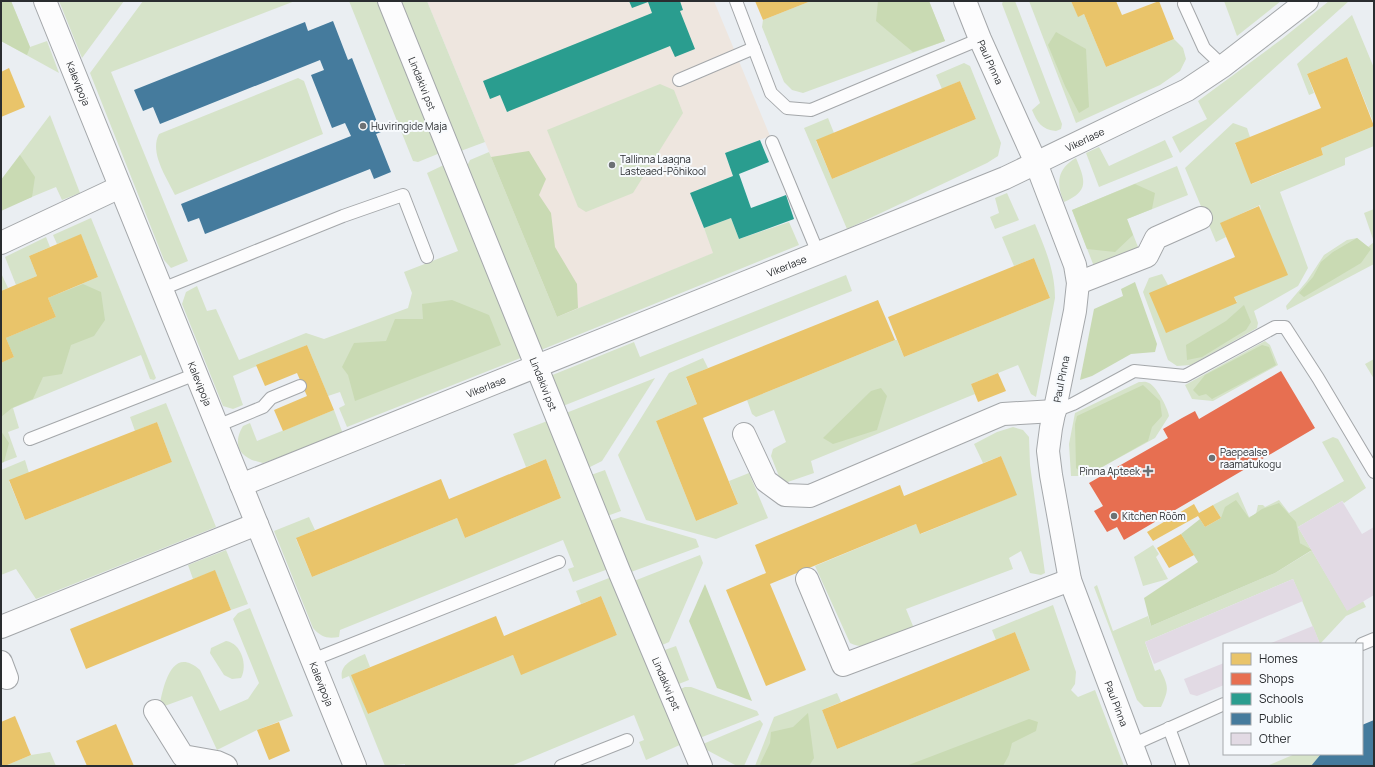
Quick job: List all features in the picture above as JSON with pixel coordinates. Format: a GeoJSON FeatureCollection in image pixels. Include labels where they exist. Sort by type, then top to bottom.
{"type":"FeatureCollection","features":[{"type":"Feature","properties":{"kind":"street","name":"Kalevipoja"},"geometry":{"type":"LineString","coordinates":[[45,1],[355,766]]}},
{"type":"Feature","properties":{"kind":"street","name":"Lindakivi pst"},"geometry":{"type":"LineString","coordinates":[[389,1],[538,366],[619,571],[701,766]]}},
{"type":"Feature","properties":{"kind":"street","name":"Paul Pinna"},"geometry":{"type":"LineString","coordinates":[[965,1],[980,39],[1036,163],[1076,265],[1078,283],[1055,410],[1049,457],[1070,580],[1140,766]]}},
{"type":"Feature","properties":{"kind":"street","name":"Vikerlase"},"geometry":{"type":"LineString","coordinates":[[241,485],[1005,178],[1187,90],[1223,66],[1308,1]]}},
{"type":"Feature","properties":{"kind":"street"},"geometry":{"type":"LineString","coordinates":[[1,243],[120,187]]}},
{"type":"Feature","properties":{"kind":"street"},"geometry":{"type":"LineString","coordinates":[[1078,283],[1147,256],[1156,238],[1201,218]]}},
{"type":"Feature","properties":{"kind":"street"},"geometry":{"type":"LineString","coordinates":[[744,434],[766,481],[785,495],[810,496],[1003,414],[1055,410]]}},
{"type":"Feature","properties":{"kind":"street"},"geometry":{"type":"LineString","coordinates":[[1,627],[257,524]]}},
{"type":"Feature","properties":{"kind":"street"},"geometry":{"type":"LineString","coordinates":[[807,579],[843,665],[1070,580]]}},
{"type":"Feature","properties":{"kind":"street"},"geometry":{"type":"LineString","coordinates":[[155,711],[183,756],[217,762],[226,766]]}},
{"type":"Feature","properties":{"kind":"lane"},"geometry":{"type":"LineString","coordinates":[[736,1],[771,93],[787,108],[812,110],[980,39]]}},
{"type":"Feature","properties":{"kind":"lane"},"geometry":{"type":"LineString","coordinates":[[1184,4],[1204,48],[1223,66]]}},
{"type":"Feature","properties":{"kind":"lane"},"geometry":{"type":"LineString","coordinates":[[679,80],[754,48]]}},
{"type":"Feature","properties":{"kind":"lane"},"geometry":{"type":"LineString","coordinates":[[772,142],[818,253]]}},
{"type":"Feature","properties":{"kind":"lane"},"geometry":{"type":"LineString","coordinates":[[162,289],[270,245],[403,195],[427,257]]}},
{"type":"Feature","properties":{"kind":"lane"},"geometry":{"type":"LineString","coordinates":[[1055,410],[1073,404],[1134,371],[1186,376],[1275,327],[1285,327],[1318,378],[1374,472]]}},
{"type":"Feature","properties":{"kind":"lane"},"geometry":{"type":"LineString","coordinates":[[30,439],[196,374]]}},
{"type":"Feature","properties":{"kind":"lane"},"geometry":{"type":"LineString","coordinates":[[217,426],[263,407],[271,398],[300,386]]}},
{"type":"Feature","properties":{"kind":"lane"},"geometry":{"type":"LineString","coordinates":[[312,660],[560,562]]}},
{"type":"Feature","properties":{"kind":"lane"},"geometry":{"type":"LineString","coordinates":[[1363,644],[1374,639]]}},
{"type":"Feature","properties":{"kind":"lane"},"geometry":{"type":"LineString","coordinates":[[1132,745],[1223,704]]}},
{"type":"Feature","properties":{"kind":"lane"},"geometry":{"type":"LineString","coordinates":[[1169,728],[1183,766]]}},
{"type":"Feature","properties":{"kind":"lane"},"geometry":{"type":"LineString","coordinates":[[561,766],[627,740]]}},
{"type":"Feature","properties":{"kind":"shaded area","name":"Tallinna Laagna Lasteaed-Põhikool"},"geometry":{"type":"Polygon","coordinates":[[[427,1],[714,1],[770,136],[725,153],[733,176],[690,194],[714,253],[557,317],[427,1]]]}},
{"type":"Feature","properties":{"kind":"green space"},"geometry":{"type":"Polygon","coordinates":[[[1,1],[11,1],[30,47],[47,41],[59,73],[1,41],[1,1]]]}},
{"type":"Feature","properties":{"kind":"green space"},"geometry":{"type":"Polygon","coordinates":[[[1,1],[11,1],[30,47],[27,55],[1,41],[1,1]]]}},
{"type":"Feature","properties":{"kind":"green space"},"geometry":{"type":"Polygon","coordinates":[[[59,1],[124,1],[82,58],[59,1]]]}},
{"type":"Feature","properties":{"kind":"green space"},"geometry":{"type":"Polygon","coordinates":[[[143,1],[295,1],[111,72],[188,261],[171,268],[164,260],[90,73],[143,1]]]}},
{"type":"Feature","properties":{"kind":"green space"},"geometry":{"type":"Polygon","coordinates":[[[349,1],[379,1],[440,153],[418,162],[413,161],[349,1]]]}},
{"type":"Feature","properties":{"kind":"green space"},"geometry":{"type":"Polygon","coordinates":[[[397,1],[427,1],[485,142],[458,152],[397,1]]]}},
{"type":"Feature","properties":{"kind":"green space"},"geometry":{"type":"Polygon","coordinates":[[[811,1],[929,1],[945,41],[803,93],[792,90],[784,82],[762,27],[763,20],[811,1]]]}},
{"type":"Feature","properties":{"kind":"green space"},"geometry":{"type":"Polygon","coordinates":[[[878,1],[929,1],[945,41],[913,52],[876,21],[878,1]]]}},
{"type":"Feature","properties":{"kind":"green space"},"geometry":{"type":"Polygon","coordinates":[[[1003,1],[1015,1],[1062,124],[1061,129],[1056,131],[1047,129],[1038,122],[1032,110],[1040,103],[1002,4],[1003,1]]]}},
{"type":"Feature","properties":{"kind":"green space"},"geometry":{"type":"Polygon","coordinates":[[[1029,1],[1071,1],[1078,16],[1084,14],[1106,67],[1174,39],[1183,48],[1186,59],[1180,71],[1160,85],[1076,123],[1029,1]]]}},
{"type":"Feature","properties":{"kind":"green space"},"geometry":{"type":"Polygon","coordinates":[[[1224,1],[1281,1],[1237,36],[1224,1]]]}},
{"type":"Feature","properties":{"kind":"green space"},"geometry":{"type":"Polygon","coordinates":[[[1329,1],[1349,1],[1180,153],[1172,137],[1207,119],[1198,101],[1282,39],[1329,1]]]}},
{"type":"Feature","properties":{"kind":"green space"},"geometry":{"type":"Polygon","coordinates":[[[1352,15],[1374,68],[1374,124],[1347,57],[1307,74],[1314,93],[1309,95],[1297,64],[1352,15]]]}},
{"type":"Feature","properties":{"kind":"green space"},"geometry":{"type":"Polygon","coordinates":[[[1056,32],[1086,49],[1089,107],[1079,113],[1065,86],[1048,45],[1056,32]]]}},
{"type":"Feature","properties":{"kind":"green space"},"geometry":{"type":"Polygon","coordinates":[[[964,63],[970,66],[1001,143],[998,156],[987,163],[847,229],[804,128],[828,118],[834,133],[816,141],[832,179],[976,119],[960,81],[942,89],[936,75],[964,63]]]}},
{"type":"Feature","properties":{"kind":"green space"},"geometry":{"type":"Polygon","coordinates":[[[298,78],[304,81],[323,134],[175,195],[160,165],[156,149],[156,141],[159,134],[298,78]]]}},
{"type":"Feature","properties":{"kind":"green space"},"geometry":{"type":"Polygon","coordinates":[[[660,84],[674,90],[683,113],[633,193],[586,212],[578,207],[547,130],[660,84]]]}},
{"type":"Feature","properties":{"kind":"green space"},"geometry":{"type":"Polygon","coordinates":[[[50,115],[80,193],[62,200],[56,187],[1,211],[1,180],[50,115]]]}},
{"type":"Feature","properties":{"kind":"green space"},"geometry":{"type":"Polygon","coordinates":[[[1233,123],[1247,128],[1250,137],[1235,144],[1252,184],[1323,155],[1321,148],[1374,126],[1374,146],[1345,158],[1345,165],[1280,192],[1308,268],[1298,286],[1254,311],[1258,323],[1257,328],[1191,365],[1177,366],[1168,360],[1143,292],[1149,278],[1162,274],[1168,285],[1166,332],[1237,302],[1234,297],[1261,211],[1260,205],[1221,223],[1226,237],[1216,242],[1185,168],[1233,123]]]}},
{"type":"Feature","properties":{"kind":"green space"},"geometry":{"type":"Polygon","coordinates":[[[1165,140],[1173,157],[1099,187],[1086,153],[1099,147],[1109,166],[1165,140]]]}},
{"type":"Feature","properties":{"kind":"green space"},"geometry":{"type":"Polygon","coordinates":[[[529,151],[546,179],[539,195],[551,213],[555,247],[577,284],[578,308],[557,317],[491,157],[529,151]]]}},
{"type":"Feature","properties":{"kind":"green space"},"geometry":{"type":"Polygon","coordinates":[[[489,152],[557,317],[713,253],[704,228],[731,218],[739,239],[789,222],[799,245],[541,350],[467,166],[470,160],[489,152]]]}},
{"type":"Feature","properties":{"kind":"green space"},"geometry":{"type":"Polygon","coordinates":[[[20,155],[35,177],[32,197],[1,211],[1,180],[20,155]]]}},
{"type":"Feature","properties":{"kind":"green space"},"geometry":{"type":"Polygon","coordinates":[[[1076,158],[1082,173],[1082,189],[1078,194],[1064,202],[1059,183],[1060,177],[1065,167],[1076,158]]]}},
{"type":"Feature","properties":{"kind":"green space"},"geometry":{"type":"Polygon","coordinates":[[[446,164],[523,357],[347,427],[339,408],[345,405],[340,392],[328,396],[307,345],[233,376],[243,405],[233,409],[223,406],[182,304],[186,292],[197,286],[207,311],[216,309],[239,360],[306,333],[324,339],[408,308],[412,293],[404,272],[458,251],[427,173],[446,164]]]}},
{"type":"Feature","properties":{"kind":"green space"},"geometry":{"type":"Polygon","coordinates":[[[1177,166],[1188,195],[1127,219],[1140,252],[1095,269],[1072,210],[1177,166]]]}},
{"type":"Feature","properties":{"kind":"green space"},"geometry":{"type":"Polygon","coordinates":[[[1135,184],[1155,193],[1152,209],[1127,219],[1133,235],[1115,252],[1087,249],[1072,210],[1135,184]]]}},
{"type":"Feature","properties":{"kind":"green space"},"geometry":{"type":"Polygon","coordinates":[[[1007,193],[1019,220],[995,229],[990,217],[999,213],[995,198],[1007,193]]]}},
{"type":"Feature","properties":{"kind":"green space"},"geometry":{"type":"Polygon","coordinates":[[[1374,209],[1374,242],[1364,213],[1374,209]]]}},
{"type":"Feature","properties":{"kind":"green space"},"geometry":{"type":"Polygon","coordinates":[[[91,218],[156,378],[154,380],[150,379],[141,355],[13,408],[19,428],[8,432],[17,457],[1,463],[1,363],[14,357],[6,338],[56,317],[48,298],[98,277],[81,235],[57,244],[53,235],[91,218]]]}},
{"type":"Feature","properties":{"kind":"green space"},"geometry":{"type":"Polygon","coordinates":[[[1035,224],[1046,251],[1055,288],[1055,298],[1036,397],[1031,394],[1018,365],[971,384],[975,394],[811,461],[814,473],[782,484],[771,456],[773,449],[786,442],[774,410],[756,417],[752,414],[747,400],[895,340],[897,340],[904,357],[1050,298],[1034,258],[1014,266],[1002,237],[1035,224]]]}},
{"type":"Feature","properties":{"kind":"green space"},"geometry":{"type":"Polygon","coordinates":[[[46,237],[50,247],[29,256],[37,276],[16,285],[5,257],[46,237]]]}},
{"type":"Feature","properties":{"kind":"green space"},"geometry":{"type":"Polygon","coordinates":[[[1357,238],[1368,247],[1374,242],[1374,264],[1287,310],[1286,306],[1307,281],[1324,255],[1347,240],[1357,238]]]}},
{"type":"Feature","properties":{"kind":"green space"},"geometry":{"type":"Polygon","coordinates":[[[1357,238],[1371,249],[1361,263],[1304,297],[1299,293],[1313,277],[1321,262],[1333,252],[1357,238]]]}},
{"type":"Feature","properties":{"kind":"green space"},"geometry":{"type":"Polygon","coordinates":[[[1,273],[8,288],[1,291],[1,273]]]}},
{"type":"Feature","properties":{"kind":"green space"},"geometry":{"type":"Polygon","coordinates":[[[846,275],[852,291],[563,406],[550,376],[634,342],[640,357],[846,275]]]}},
{"type":"Feature","properties":{"kind":"green space"},"geometry":{"type":"Polygon","coordinates":[[[1135,282],[1157,344],[1155,352],[1131,354],[1092,376],[1080,380],[1094,309],[1123,296],[1121,289],[1135,282]]]}},
{"type":"Feature","properties":{"kind":"green space"},"geometry":{"type":"Polygon","coordinates":[[[83,284],[101,292],[105,320],[94,336],[71,345],[62,374],[43,377],[33,399],[12,408],[1,417],[1,363],[14,357],[6,338],[56,317],[48,298],[83,284]]]}},
{"type":"Feature","properties":{"kind":"green space"},"geometry":{"type":"Polygon","coordinates":[[[452,300],[489,315],[501,345],[355,401],[348,375],[342,367],[354,343],[386,341],[395,319],[423,319],[422,304],[452,300]]]}},
{"type":"Feature","properties":{"kind":"green space"},"geometry":{"type":"Polygon","coordinates":[[[1244,305],[1251,322],[1246,330],[1202,357],[1187,360],[1186,345],[1226,321],[1244,305]]]}},
{"type":"Feature","properties":{"kind":"green space"},"geometry":{"type":"Polygon","coordinates":[[[1265,341],[1270,345],[1278,365],[1213,401],[1192,399],[1185,385],[1265,341]]]}},
{"type":"Feature","properties":{"kind":"green space"},"geometry":{"type":"Polygon","coordinates":[[[1262,345],[1269,347],[1276,365],[1212,399],[1206,394],[1199,396],[1193,390],[1205,375],[1262,345]]]}},
{"type":"Feature","properties":{"kind":"green space"},"geometry":{"type":"Polygon","coordinates":[[[703,358],[708,368],[686,378],[697,404],[656,421],[696,521],[738,504],[729,481],[749,473],[768,518],[716,539],[646,520],[618,455],[669,373],[703,358]]]}},
{"type":"Feature","properties":{"kind":"green space"},"geometry":{"type":"Polygon","coordinates":[[[1374,359],[1374,379],[1365,364],[1374,359]]]}},
{"type":"Feature","properties":{"kind":"green space"},"geometry":{"type":"Polygon","coordinates":[[[655,378],[602,461],[588,468],[566,413],[655,378]]]}},
{"type":"Feature","properties":{"kind":"green space"},"geometry":{"type":"Polygon","coordinates":[[[1139,382],[1149,383],[1155,388],[1168,412],[1169,416],[1155,438],[1086,476],[1071,476],[1069,444],[1075,413],[1139,382]]]}},
{"type":"Feature","properties":{"kind":"green space"},"geometry":{"type":"Polygon","coordinates":[[[1143,385],[1160,401],[1162,416],[1152,427],[1148,441],[1086,476],[1076,468],[1075,424],[1077,416],[1143,385]]]}},
{"type":"Feature","properties":{"kind":"green space"},"geometry":{"type":"Polygon","coordinates":[[[881,388],[887,396],[877,430],[833,444],[823,438],[871,391],[881,388]]]}},
{"type":"Feature","properties":{"kind":"green space"},"geometry":{"type":"Polygon","coordinates":[[[166,403],[216,527],[36,599],[16,569],[1,575],[1,470],[25,460],[29,473],[9,481],[25,520],[172,462],[157,422],[135,431],[130,417],[166,403]]]}},
{"type":"Feature","properties":{"kind":"green space"},"geometry":{"type":"Polygon","coordinates":[[[334,410],[343,434],[263,463],[255,461],[244,455],[238,445],[238,440],[243,426],[250,423],[257,441],[334,410]]]}},
{"type":"Feature","properties":{"kind":"green space"},"geometry":{"type":"Polygon","coordinates":[[[550,420],[611,568],[573,582],[568,569],[574,567],[563,540],[340,630],[339,637],[324,637],[313,628],[274,531],[309,517],[315,530],[296,539],[312,577],[457,518],[465,538],[561,498],[546,459],[526,467],[513,434],[550,420]]]}},
{"type":"Feature","properties":{"kind":"green space"},"geometry":{"type":"Polygon","coordinates":[[[1013,427],[1023,430],[1029,437],[1030,465],[1045,573],[1041,575],[1030,573],[1021,551],[1009,558],[1013,569],[906,609],[913,626],[912,629],[889,640],[873,645],[858,646],[850,643],[815,566],[916,524],[921,534],[1016,495],[1001,456],[983,463],[974,444],[997,432],[1013,427]]]}},
{"type":"Feature","properties":{"kind":"green space"},"geometry":{"type":"Polygon","coordinates":[[[1,431],[9,443],[4,462],[1,463],[1,431]]]}},
{"type":"Feature","properties":{"kind":"green space"},"geometry":{"type":"Polygon","coordinates":[[[1333,437],[1338,439],[1366,488],[1344,503],[1342,501],[1298,527],[1347,610],[1363,601],[1366,607],[1346,616],[1320,643],[1293,579],[1145,642],[1155,671],[1160,669],[1165,680],[1167,692],[1161,707],[1144,707],[1137,700],[1094,587],[1097,585],[1113,631],[1148,616],[1151,626],[1275,573],[1311,551],[1300,543],[1221,518],[1213,505],[1238,492],[1249,517],[1256,514],[1258,505],[1263,505],[1265,507],[1279,500],[1289,513],[1344,481],[1322,442],[1333,437]]]}},
{"type":"Feature","properties":{"kind":"green space"},"geometry":{"type":"Polygon","coordinates":[[[605,470],[621,511],[607,516],[591,475],[605,470]]]}},
{"type":"Feature","properties":{"kind":"green space"},"geometry":{"type":"Polygon","coordinates":[[[1236,500],[1249,518],[1262,509],[1279,503],[1296,522],[1300,543],[1312,550],[1275,573],[1151,626],[1144,598],[1198,562],[1181,534],[1200,519],[1205,527],[1221,518],[1225,507],[1236,500]]]}},
{"type":"Feature","properties":{"kind":"green space"},"geometry":{"type":"Polygon","coordinates":[[[621,517],[696,539],[699,547],[631,572],[609,521],[621,517]]]}},
{"type":"Feature","properties":{"kind":"green space"},"geometry":{"type":"Polygon","coordinates":[[[1153,545],[1159,554],[1156,557],[1168,579],[1143,586],[1134,557],[1153,545]]]}},
{"type":"Feature","properties":{"kind":"green space"},"geometry":{"type":"Polygon","coordinates":[[[226,550],[248,604],[231,610],[215,571],[193,579],[188,565],[226,550]]]}},
{"type":"Feature","properties":{"kind":"green space"},"geometry":{"type":"Polygon","coordinates":[[[700,555],[703,563],[669,642],[660,646],[634,581],[700,555]]]}},
{"type":"Feature","properties":{"kind":"green space"},"geometry":{"type":"Polygon","coordinates":[[[614,576],[682,744],[646,760],[639,742],[644,740],[634,715],[511,766],[405,766],[405,764],[385,766],[349,676],[342,679],[343,669],[348,663],[365,654],[370,667],[352,675],[368,714],[513,655],[521,674],[617,635],[601,596],[581,604],[576,591],[614,576]]]}},
{"type":"Feature","properties":{"kind":"green space"},"geometry":{"type":"Polygon","coordinates":[[[705,584],[752,701],[717,688],[689,621],[705,584]]]}},
{"type":"Feature","properties":{"kind":"green space"},"geometry":{"type":"Polygon","coordinates":[[[1053,605],[1076,672],[1075,684],[1071,690],[1078,697],[1095,690],[1124,766],[755,766],[774,717],[837,693],[841,702],[822,710],[837,749],[1030,670],[1015,632],[996,640],[992,630],[1053,605]]]}},
{"type":"Feature","properties":{"kind":"green space"},"geometry":{"type":"Polygon","coordinates":[[[250,608],[293,716],[257,730],[217,750],[192,696],[159,708],[163,690],[170,672],[175,665],[182,662],[190,663],[200,670],[220,711],[248,699],[259,683],[233,619],[238,613],[250,608]]]}},
{"type":"Feature","properties":{"kind":"green space"},"geometry":{"type":"Polygon","coordinates":[[[226,641],[236,646],[242,655],[244,667],[241,678],[232,679],[224,675],[210,653],[211,648],[226,641]]]}},
{"type":"Feature","properties":{"kind":"green space"},"geometry":{"type":"Polygon","coordinates":[[[676,646],[689,680],[676,685],[662,651],[676,646]]]}},
{"type":"Feature","properties":{"kind":"green space"},"geometry":{"type":"Polygon","coordinates":[[[685,687],[691,687],[757,711],[759,715],[697,739],[678,690],[685,687]]]}},
{"type":"Feature","properties":{"kind":"green space"},"geometry":{"type":"Polygon","coordinates":[[[808,713],[814,758],[809,766],[761,766],[760,764],[770,743],[771,732],[793,727],[808,713]]]}},
{"type":"Feature","properties":{"kind":"green space"},"geometry":{"type":"Polygon","coordinates":[[[1029,719],[1038,722],[1036,731],[1012,743],[1009,755],[1003,766],[906,766],[1029,719]]]}},
{"type":"Feature","properties":{"kind":"green space"},"geometry":{"type":"Polygon","coordinates":[[[760,720],[763,724],[744,766],[737,766],[703,748],[703,744],[760,720]]]}},
{"type":"Feature","properties":{"kind":"green space"},"geometry":{"type":"Polygon","coordinates":[[[50,752],[56,766],[5,766],[31,755],[50,752]]]}},
{"type":"Feature","properties":{"kind":"green space"},"geometry":{"type":"Polygon","coordinates":[[[1293,755],[1320,755],[1311,766],[1267,766],[1293,755]]]}},
{"type":"Feature","properties":{"kind":"building: Homes"},"geometry":{"type":"Polygon","coordinates":[[[755,1],[811,1],[763,20],[755,1]]]}},
{"type":"Feature","properties":{"kind":"building: Homes"},"geometry":{"type":"Polygon","coordinates":[[[1071,1],[1116,1],[1122,15],[1159,1],[1174,39],[1106,67],[1084,14],[1078,17],[1071,1]]]}},
{"type":"Feature","properties":{"kind":"building: Homes"},"geometry":{"type":"Polygon","coordinates":[[[1347,57],[1374,126],[1321,148],[1323,155],[1251,184],[1235,143],[1321,108],[1307,74],[1347,57]]]}},
{"type":"Feature","properties":{"kind":"building: Homes"},"geometry":{"type":"Polygon","coordinates":[[[9,68],[25,107],[1,117],[1,72],[9,68]]]}},
{"type":"Feature","properties":{"kind":"building: Homes"},"geometry":{"type":"Polygon","coordinates":[[[960,81],[976,119],[832,179],[816,140],[960,81]]]}},
{"type":"Feature","properties":{"kind":"building: Homes"},"geometry":{"type":"Polygon","coordinates":[[[1259,206],[1288,275],[1234,297],[1237,303],[1166,333],[1149,293],[1235,257],[1220,223],[1259,206]]]}},
{"type":"Feature","properties":{"kind":"building: Homes"},"geometry":{"type":"Polygon","coordinates":[[[81,234],[98,277],[48,298],[56,317],[6,338],[14,357],[1,363],[1,291],[37,276],[29,256],[81,234]]]}},
{"type":"Feature","properties":{"kind":"building: Homes"},"geometry":{"type":"Polygon","coordinates":[[[1034,258],[1050,298],[904,357],[888,317],[1034,258]]]}},
{"type":"Feature","properties":{"kind":"building: Homes"},"geometry":{"type":"Polygon","coordinates":[[[878,300],[895,340],[703,418],[738,504],[696,521],[656,421],[697,404],[686,377],[878,300]]]}},
{"type":"Feature","properties":{"kind":"building: Homes"},"geometry":{"type":"Polygon","coordinates":[[[307,345],[334,410],[283,431],[274,410],[307,396],[297,373],[265,386],[256,365],[307,345]]]}},
{"type":"Feature","properties":{"kind":"building: Homes"},"geometry":{"type":"Polygon","coordinates":[[[998,373],[1006,391],[978,402],[971,384],[998,373]]]}},
{"type":"Feature","properties":{"kind":"building: Homes"},"geometry":{"type":"Polygon","coordinates":[[[157,422],[172,462],[25,520],[9,480],[157,422]]]}},
{"type":"Feature","properties":{"kind":"building: Homes"},"geometry":{"type":"Polygon","coordinates":[[[1001,456],[1017,495],[920,534],[916,524],[770,584],[806,670],[766,686],[726,590],[766,573],[755,545],[900,485],[904,496],[1001,456]]]}},
{"type":"Feature","properties":{"kind":"building: Homes"},"geometry":{"type":"Polygon","coordinates":[[[546,459],[561,498],[465,538],[457,518],[312,577],[296,538],[441,479],[449,499],[546,459]]]}},
{"type":"Feature","properties":{"kind":"building: Homes"},"geometry":{"type":"Polygon","coordinates":[[[1194,504],[1199,513],[1213,505],[1221,518],[1205,527],[1198,516],[1153,541],[1147,532],[1194,504]]]}},
{"type":"Feature","properties":{"kind":"building: Homes"},"geometry":{"type":"Polygon","coordinates":[[[1181,534],[1194,555],[1169,568],[1157,548],[1181,534]]]}},
{"type":"Feature","properties":{"kind":"building: Homes"},"geometry":{"type":"Polygon","coordinates":[[[215,570],[231,610],[86,669],[70,629],[215,570]]]}},
{"type":"Feature","properties":{"kind":"building: Homes"},"geometry":{"type":"Polygon","coordinates":[[[601,596],[617,635],[521,675],[513,655],[368,714],[351,675],[496,616],[504,636],[601,596]]]}},
{"type":"Feature","properties":{"kind":"building: Homes"},"geometry":{"type":"Polygon","coordinates":[[[1015,632],[1030,670],[837,749],[822,710],[1015,632]]]}},
{"type":"Feature","properties":{"kind":"building: Homes"},"geometry":{"type":"Polygon","coordinates":[[[15,716],[31,755],[5,766],[1,766],[1,722],[15,716]]]}},
{"type":"Feature","properties":{"kind":"building: Homes"},"geometry":{"type":"Polygon","coordinates":[[[279,722],[290,751],[269,760],[257,730],[279,722]]]}},
{"type":"Feature","properties":{"kind":"building: Homes"},"geometry":{"type":"Polygon","coordinates":[[[116,724],[134,766],[87,766],[76,741],[116,724]]]}},
{"type":"Feature","properties":{"kind":"building: Shops"},"geometry":{"type":"Polygon","coordinates":[[[1281,371],[1315,428],[1124,540],[1117,527],[1107,532],[1094,511],[1103,506],[1089,483],[1168,438],[1163,429],[1195,411],[1199,419],[1281,371]]]}},
{"type":"Feature","properties":{"kind":"building: Schools"},"geometry":{"type":"Polygon","coordinates":[[[629,1],[680,1],[683,10],[680,11],[695,49],[675,57],[670,46],[507,112],[500,95],[490,99],[483,81],[652,13],[648,2],[632,8],[629,1]]]}},
{"type":"Feature","properties":{"kind":"building: Schools"},"geometry":{"type":"Polygon","coordinates":[[[760,140],[769,162],[739,174],[751,208],[786,195],[794,219],[739,239],[731,218],[704,228],[690,193],[733,176],[725,153],[760,140]]]}},
{"type":"Feature","properties":{"kind":"building: Public","name":"Huviringide Maja"},"geometry":{"type":"Polygon","coordinates":[[[333,21],[348,60],[352,58],[381,132],[376,134],[391,172],[374,179],[370,169],[205,234],[199,218],[188,222],[181,204],[351,136],[345,123],[332,128],[311,75],[324,70],[320,60],[160,124],[153,107],[143,111],[134,90],[305,22],[308,31],[333,21]]]}},
{"type":"Feature","properties":{"kind":"building: Public"},"geometry":{"type":"Polygon","coordinates":[[[1374,720],[1374,766],[1311,766],[1320,755],[1363,755],[1363,725],[1374,720]]]}},
{"type":"Feature","properties":{"kind":"building: Other"},"geometry":{"type":"Polygon","coordinates":[[[1342,501],[1362,534],[1374,527],[1374,595],[1347,611],[1298,527],[1342,501]]]}},
{"type":"Feature","properties":{"kind":"building: Other"},"geometry":{"type":"Polygon","coordinates":[[[1293,579],[1303,601],[1154,664],[1145,642],[1293,579]]]}},
{"type":"Feature","properties":{"kind":"building: Other"},"geometry":{"type":"Polygon","coordinates":[[[1313,626],[1320,643],[1271,643],[1313,626]]]}},
{"type":"Feature","properties":{"kind":"building: Other"},"geometry":{"type":"Polygon","coordinates":[[[1223,663],[1223,685],[1197,696],[1190,694],[1184,679],[1223,663]]]}},
{"type":"Feature","properties":{"kind":"place","name":"Huviringide Maja"},"geometry":{"type":"Point","coordinates":[363,126]}},
{"type":"Feature","properties":{"kind":"place","name":"Tallinna Laagna Lasteaed-Põhikool"},"geometry":{"type":"Point","coordinates":[612,165]}},
{"type":"Feature","properties":{"kind":"place","name":"Paepealse raamatukogu"},"geometry":{"type":"Point","coordinates":[1212,458]}},
{"type":"Feature","properties":{"kind":"place","name":"Pinna Apteek"},"geometry":{"type":"Point","coordinates":[1148,471]}},
{"type":"Feature","properties":{"kind":"place","name":"Kitchen Rõõm"},"geometry":{"type":"Point","coordinates":[1114,516]}}]}
